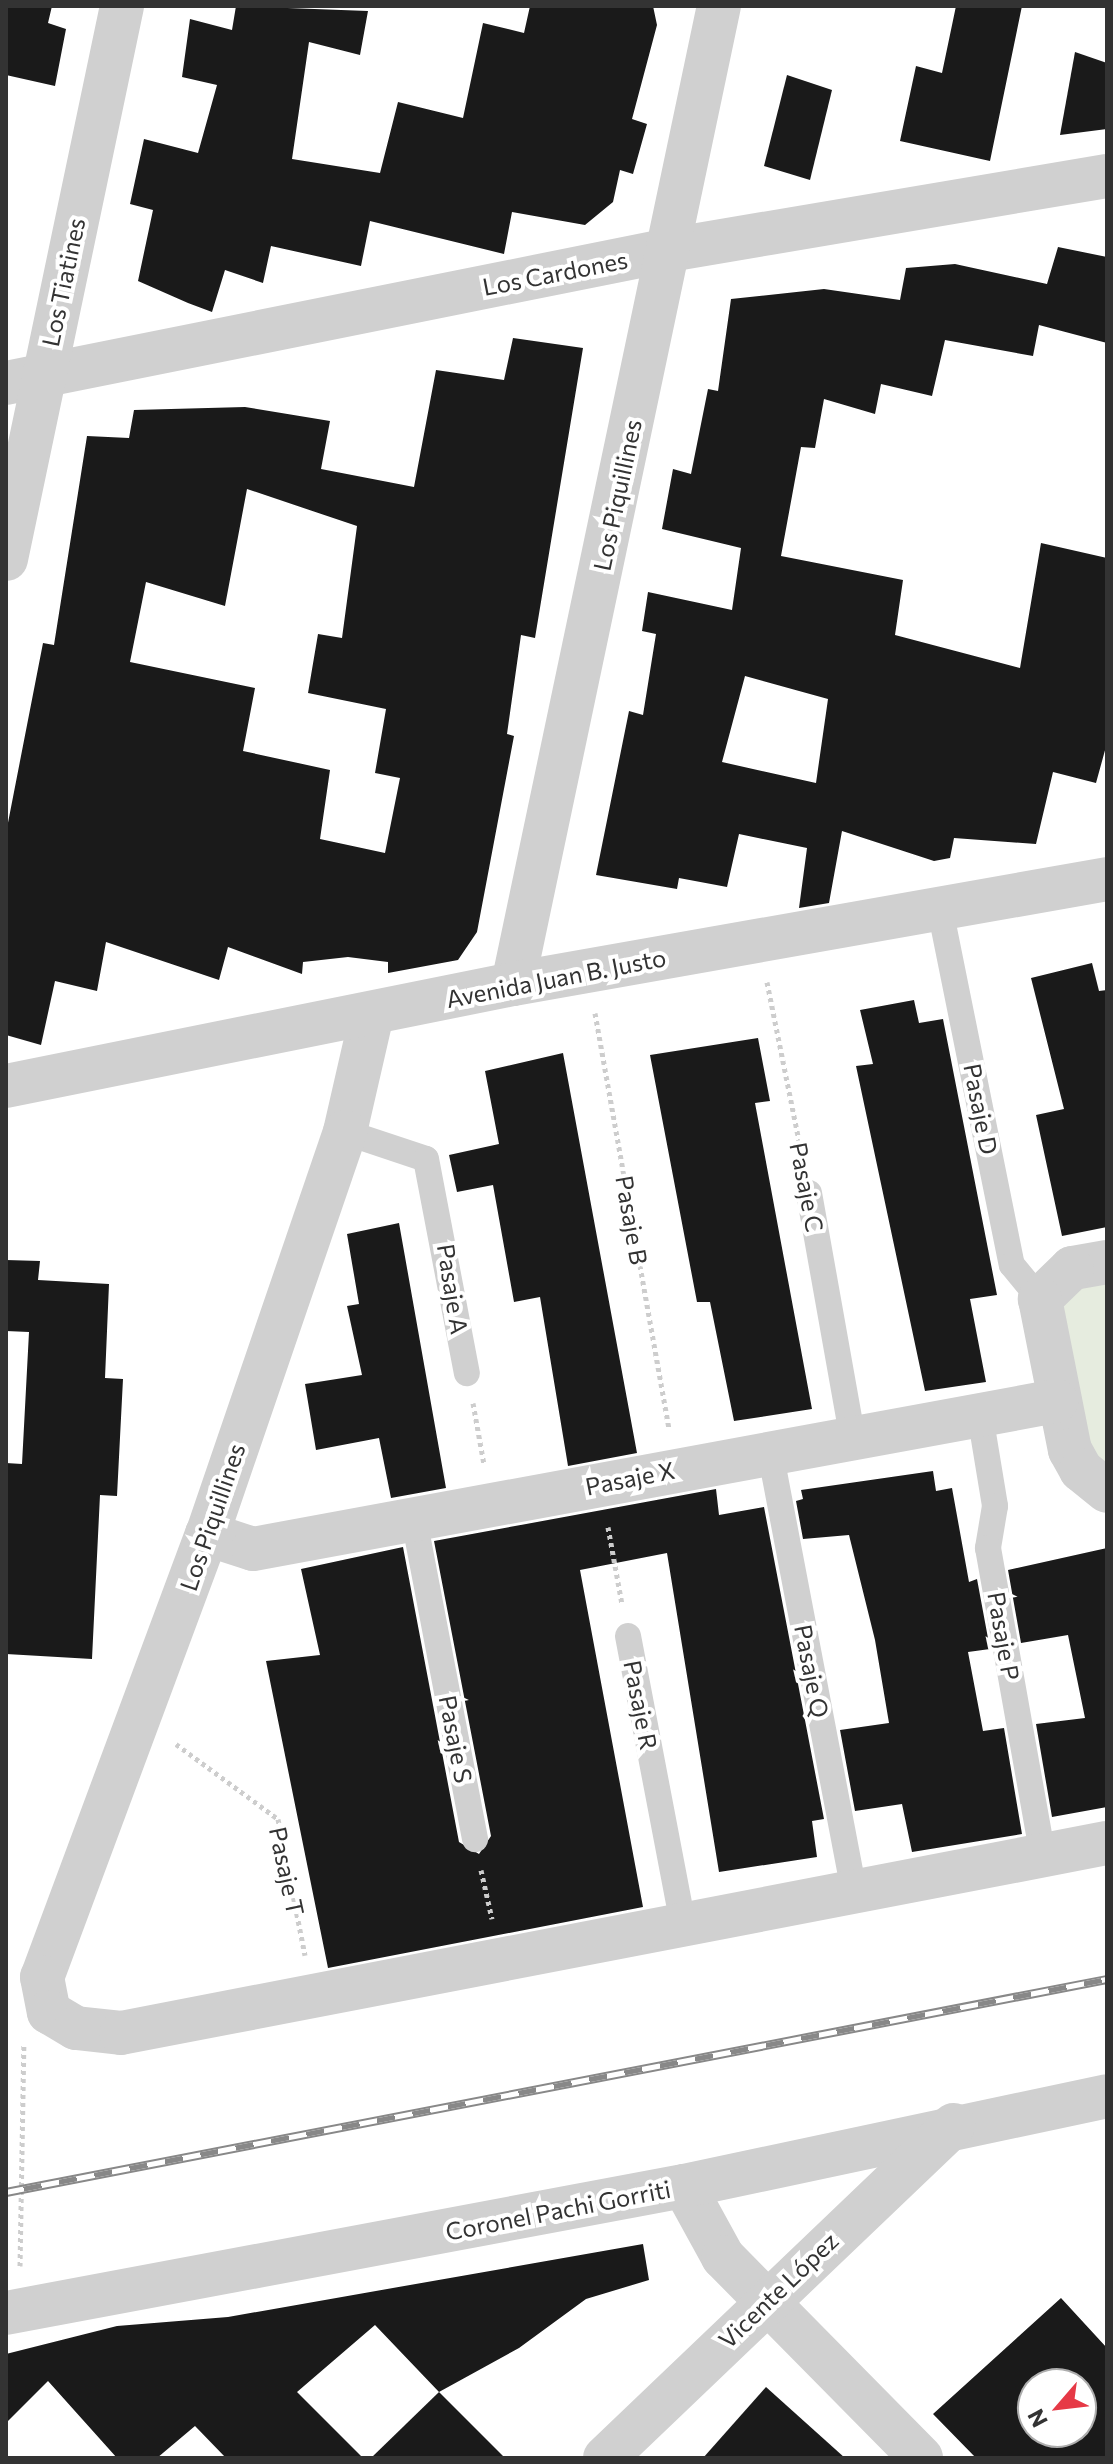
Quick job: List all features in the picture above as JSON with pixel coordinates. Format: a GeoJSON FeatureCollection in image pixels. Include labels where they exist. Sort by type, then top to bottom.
{"type":"FeatureCollection","features":[{"type":"Feature","properties":{"kind":"street","name":"Los Tiatines"},"geometry":{"type":"LineString","coordinates":[[6,559],[24,380],[122,6]]}},
{"type":"Feature","properties":{"kind":"street","name":"Los Piquillines"},"geometry":{"type":"LineString","coordinates":[[513,984],[719,6]]}},
{"type":"Feature","properties":{"kind":"street","name":"Los Cardones"},"geometry":{"type":"LineString","coordinates":[[24,380],[669,250],[1107,176]]}},
{"type":"Feature","properties":{"kind":"street","name":"Avenida Juan B. Justo"},"geometry":{"type":"LineString","coordinates":[[6,1086],[513,984],[1107,879]]}},
{"type":"Feature","properties":{"kind":"street","name":"Los Piquillines"},"geometry":{"type":"LineString","coordinates":[[49,2012],[42,1977],[207,1534],[345,1132],[372,1014]]}},
{"type":"Feature","properties":{"kind":"street"},"geometry":{"type":"LineString","coordinates":[[1107,1262],[1072,1268],[1040,1299],[1056,1401],[1081,1470],[1107,1491]]}},
{"type":"Feature","properties":{"kind":"street","name":"Pasaje X"},"geometry":{"type":"LineString","coordinates":[[207,1534],[253,1549],[852,1435],[1056,1401]]}},
{"type":"Feature","properties":{"kind":"street"},"geometry":{"type":"LineString","coordinates":[[49,2012],[76,2028],[121,2033],[1107,1843]]}},
{"type":"Feature","properties":{"kind":"street","name":"Coronel Pachi Gorriti"},"geometry":{"type":"LineString","coordinates":[[14,2311],[684,2186],[954,2125],[1107,2096]]}},
{"type":"Feature","properties":{"kind":"street","name":"Vicente López"},"geometry":{"type":"LineString","coordinates":[[605,2458],[764,2301],[954,2125]]}},
{"type":"Feature","properties":{"kind":"street"},"geometry":{"type":"LineString","coordinates":[[684,2186],[705,2233],[764,2301],[921,2458]]}},
{"type":"Feature","properties":{"kind":"lane","name":"Pasaje D"},"geometry":{"type":"LineString","coordinates":[[940,909],[1012,1265],[1040,1299]]}},
{"type":"Feature","properties":{"kind":"lane","name":"Pasaje A"},"geometry":{"type":"LineString","coordinates":[[345,1132],[426,1159],[467,1373]]}},
{"type":"Feature","properties":{"kind":"lane","name":"Pasaje C"},"geometry":{"type":"LineString","coordinates":[[809,1193],[852,1435]]}},
{"type":"Feature","properties":{"kind":"lane","name":"Pasaje P"},"geometry":{"type":"LineString","coordinates":[[980,1415],[995,1506],[988,1548],[1043,1856]]}},
{"type":"Feature","properties":{"kind":"lane","name":"Pasaje Q"},"geometry":{"type":"LineString","coordinates":[[770,1451],[854,1891]]}},
{"type":"Feature","properties":{"kind":"lane","name":"Pasaje S"},"geometry":{"type":"LineString","coordinates":[[414,1519],[475,1839]]}},
{"type":"Feature","properties":{"kind":"lane","name":"Pasaje R"},"geometry":{"type":"LineString","coordinates":[[628,1636],[683,1925]]}},
{"type":"Feature","properties":{"kind":"path","name":"Pasaje C"},"geometry":{"type":"LineString","coordinates":[[759,940],[809,1193]]}},
{"type":"Feature","properties":{"kind":"path","name":"Pasaje B"},"geometry":{"type":"LineString","coordinates":[[587,971],[676,1469]]}},
{"type":"Feature","properties":{"kind":"path"},"geometry":{"type":"LineString","coordinates":[[467,1373],[491,1504]]}},
{"type":"Feature","properties":{"kind":"path","name":"Pasaje R"},"geometry":{"type":"LineString","coordinates":[[600,1484],[628,1636]]}},
{"type":"Feature","properties":{"kind":"path","name":"Pasaje T"},"geometry":{"type":"LineString","coordinates":[[139,1719],[278,1819],[313,1996]]}},
{"type":"Feature","properties":{"kind":"path"},"geometry":{"type":"LineString","coordinates":[[475,1839],[500,1959]]}},
{"type":"Feature","properties":{"kind":"path"},"geometry":{"type":"LineString","coordinates":[[14,2311],[16,2190],[26,2124],[24,2046],[49,2012]]}},
{"type":"Feature","properties":{"kind":"shaded area"},"geometry":{"type":"Polygon","coordinates":[[[1107,1262],[1107,1489],[1098,1487],[1049,1283],[1107,1262]]]}},
{"type":"Feature","properties":{"kind":"building"},"geometry":{"type":"Polygon","coordinates":[[[6,6],[52,6],[48,23],[66,29],[55,86],[6,75],[6,6]]]}},
{"type":"Feature","properties":{"kind":"building"},"geometry":{"type":"Polygon","coordinates":[[[236,6],[368,11],[360,55],[309,42],[292,159],[380,173],[398,102],[463,118],[483,23],[524,33],[530,6],[653,6],[657,25],[632,119],[647,124],[633,174],[620,170],[613,202],[585,225],[512,212],[504,254],[370,221],[361,266],[271,246],[263,283],[225,270],[212,312],[188,303],[138,281],[153,210],[130,204],[144,139],[198,153],[217,85],[182,77],[190,19],[232,30],[236,6]]]}},
{"type":"Feature","properties":{"kind":"building"},"geometry":{"type":"Polygon","coordinates":[[[956,6],[1022,6],[990,161],[900,141],[916,66],[942,73],[956,6]]]}},
{"type":"Feature","properties":{"kind":"building"},"geometry":{"type":"Polygon","coordinates":[[[1075,52],[1107,63],[1107,129],[1060,135],[1075,52]]]}},
{"type":"Feature","properties":{"kind":"building"},"geometry":{"type":"Polygon","coordinates":[[[787,75],[832,90],[810,180],[764,166],[787,75]]]}},
{"type":"Feature","properties":{"kind":"building"},"geometry":{"type":"Polygon","coordinates":[[[1058,247],[1107,257],[1107,343],[1039,325],[1033,356],[945,340],[932,396],[881,384],[875,414],[824,399],[815,448],[801,447],[781,556],[903,580],[895,635],[1020,668],[1041,543],[1107,558],[1107,743],[1096,783],[1053,772],[1036,844],[954,838],[950,858],[934,861],[842,831],[829,903],[799,908],[807,848],[739,834],[727,887],[679,878],[677,889],[596,875],[629,711],[643,715],[656,634],[642,631],[648,592],[732,610],[741,548],[662,529],[673,469],[691,474],[708,389],[718,391],[731,299],[824,289],[900,300],[906,268],[955,264],[1047,284],[1058,247]],[[745,676],[722,762],[816,783],[828,699],[745,676]]]}},
{"type":"Feature","properties":{"kind":"building"},"geometry":{"type":"Polygon","coordinates":[[[513,338],[583,348],[535,638],[521,635],[507,734],[514,736],[477,932],[458,960],[388,973],[388,962],[348,957],[303,962],[302,974],[228,947],[219,980],[106,942],[97,991],[55,981],[41,1045],[6,1035],[6,833],[43,643],[54,645],[87,436],[129,438],[134,410],[245,407],[330,421],[321,469],[414,487],[436,370],[504,380],[513,338]],[[247,489],[225,606],[146,582],[130,662],[255,688],[243,751],[330,770],[320,839],[385,853],[400,778],[375,773],[386,709],[308,693],[318,634],[342,638],[357,526],[247,489]]]}},
{"type":"Feature","properties":{"kind":"building"},"geometry":{"type":"Polygon","coordinates":[[[1092,963],[1099,991],[1107,990],[1107,1227],[1062,1236],[1036,1115],[1064,1109],[1031,978],[1092,963]]]}},
{"type":"Feature","properties":{"kind":"building"},"geometry":{"type":"Polygon","coordinates":[[[914,1000],[919,1023],[943,1019],[997,1295],[970,1299],[986,1382],[925,1391],[856,1066],[873,1064],[860,1010],[914,1000]]]}},
{"type":"Feature","properties":{"kind":"building"},"geometry":{"type":"Polygon","coordinates":[[[758,1038],[770,1101],[755,1103],[812,1409],[734,1421],[710,1302],[697,1302],[650,1055],[758,1038]]]}},
{"type":"Feature","properties":{"kind":"building"},"geometry":{"type":"Polygon","coordinates":[[[563,1053],[637,1453],[568,1466],[540,1297],[514,1302],[493,1185],[457,1192],[449,1155],[499,1144],[485,1071],[563,1053]]]}},
{"type":"Feature","properties":{"kind":"building"},"geometry":{"type":"Polygon","coordinates":[[[399,1223],[446,1488],[391,1498],[379,1438],[316,1450],[305,1384],[362,1375],[347,1306],[359,1304],[347,1234],[399,1223]]]}},
{"type":"Feature","properties":{"kind":"building"},"geometry":{"type":"Polygon","coordinates":[[[6,1260],[40,1261],[38,1280],[109,1284],[105,1378],[123,1379],[117,1496],[100,1495],[92,1659],[6,1654],[6,1463],[22,1464],[29,1332],[6,1331],[6,1260]]]}},
{"type":"Feature","properties":{"kind":"building"},"geometry":{"type":"Polygon","coordinates":[[[933,1471],[936,1491],[952,1488],[969,1582],[977,1579],[990,1649],[968,1652],[983,1731],[1004,1728],[1022,1834],[912,1852],[902,1804],[855,1811],[840,1730],[889,1723],[875,1640],[849,1535],[803,1539],[796,1501],[803,1499],[801,1490],[933,1471]]]}},
{"type":"Feature","properties":{"kind":"building"},"geometry":{"type":"Polygon","coordinates":[[[716,1489],[719,1515],[764,1507],[824,1819],[812,1821],[817,1857],[719,1872],[667,1553],[580,1570],[643,1907],[328,1968],[266,1661],[320,1655],[301,1569],[403,1547],[459,1842],[479,1854],[491,1836],[434,1541],[716,1489]]]}},
{"type":"Feature","properties":{"kind":"building"},"geometry":{"type":"Polygon","coordinates":[[[1107,1548],[1107,1807],[1052,1817],[1036,1724],[1085,1718],[1068,1635],[1021,1643],[1008,1570],[1107,1548]]]}},
{"type":"Feature","properties":{"kind":"building"},"geometry":{"type":"Polygon","coordinates":[[[643,2244],[649,2280],[586,2299],[519,2348],[439,2392],[375,2325],[297,2392],[363,2458],[226,2458],[195,2426],[157,2458],[117,2458],[48,2381],[6,2423],[6,2354],[117,2326],[228,2317],[643,2244]]]}},
{"type":"Feature","properties":{"kind":"building"},"geometry":{"type":"Polygon","coordinates":[[[1061,2298],[1107,2348],[1107,2458],[976,2458],[933,2414],[1061,2298]]]}},
{"type":"Feature","properties":{"kind":"building"},"geometry":{"type":"Polygon","coordinates":[[[766,2387],[845,2458],[703,2458],[766,2387]]]}},
{"type":"Feature","properties":{"kind":"building"},"geometry":{"type":"Polygon","coordinates":[[[439,2392],[505,2458],[371,2458],[439,2392]]]}},
{"type":"Feature","properties":{"kind":"railway"},"geometry":{"type":"LineString","coordinates":[[6,2192],[1107,1979]]}}]}
